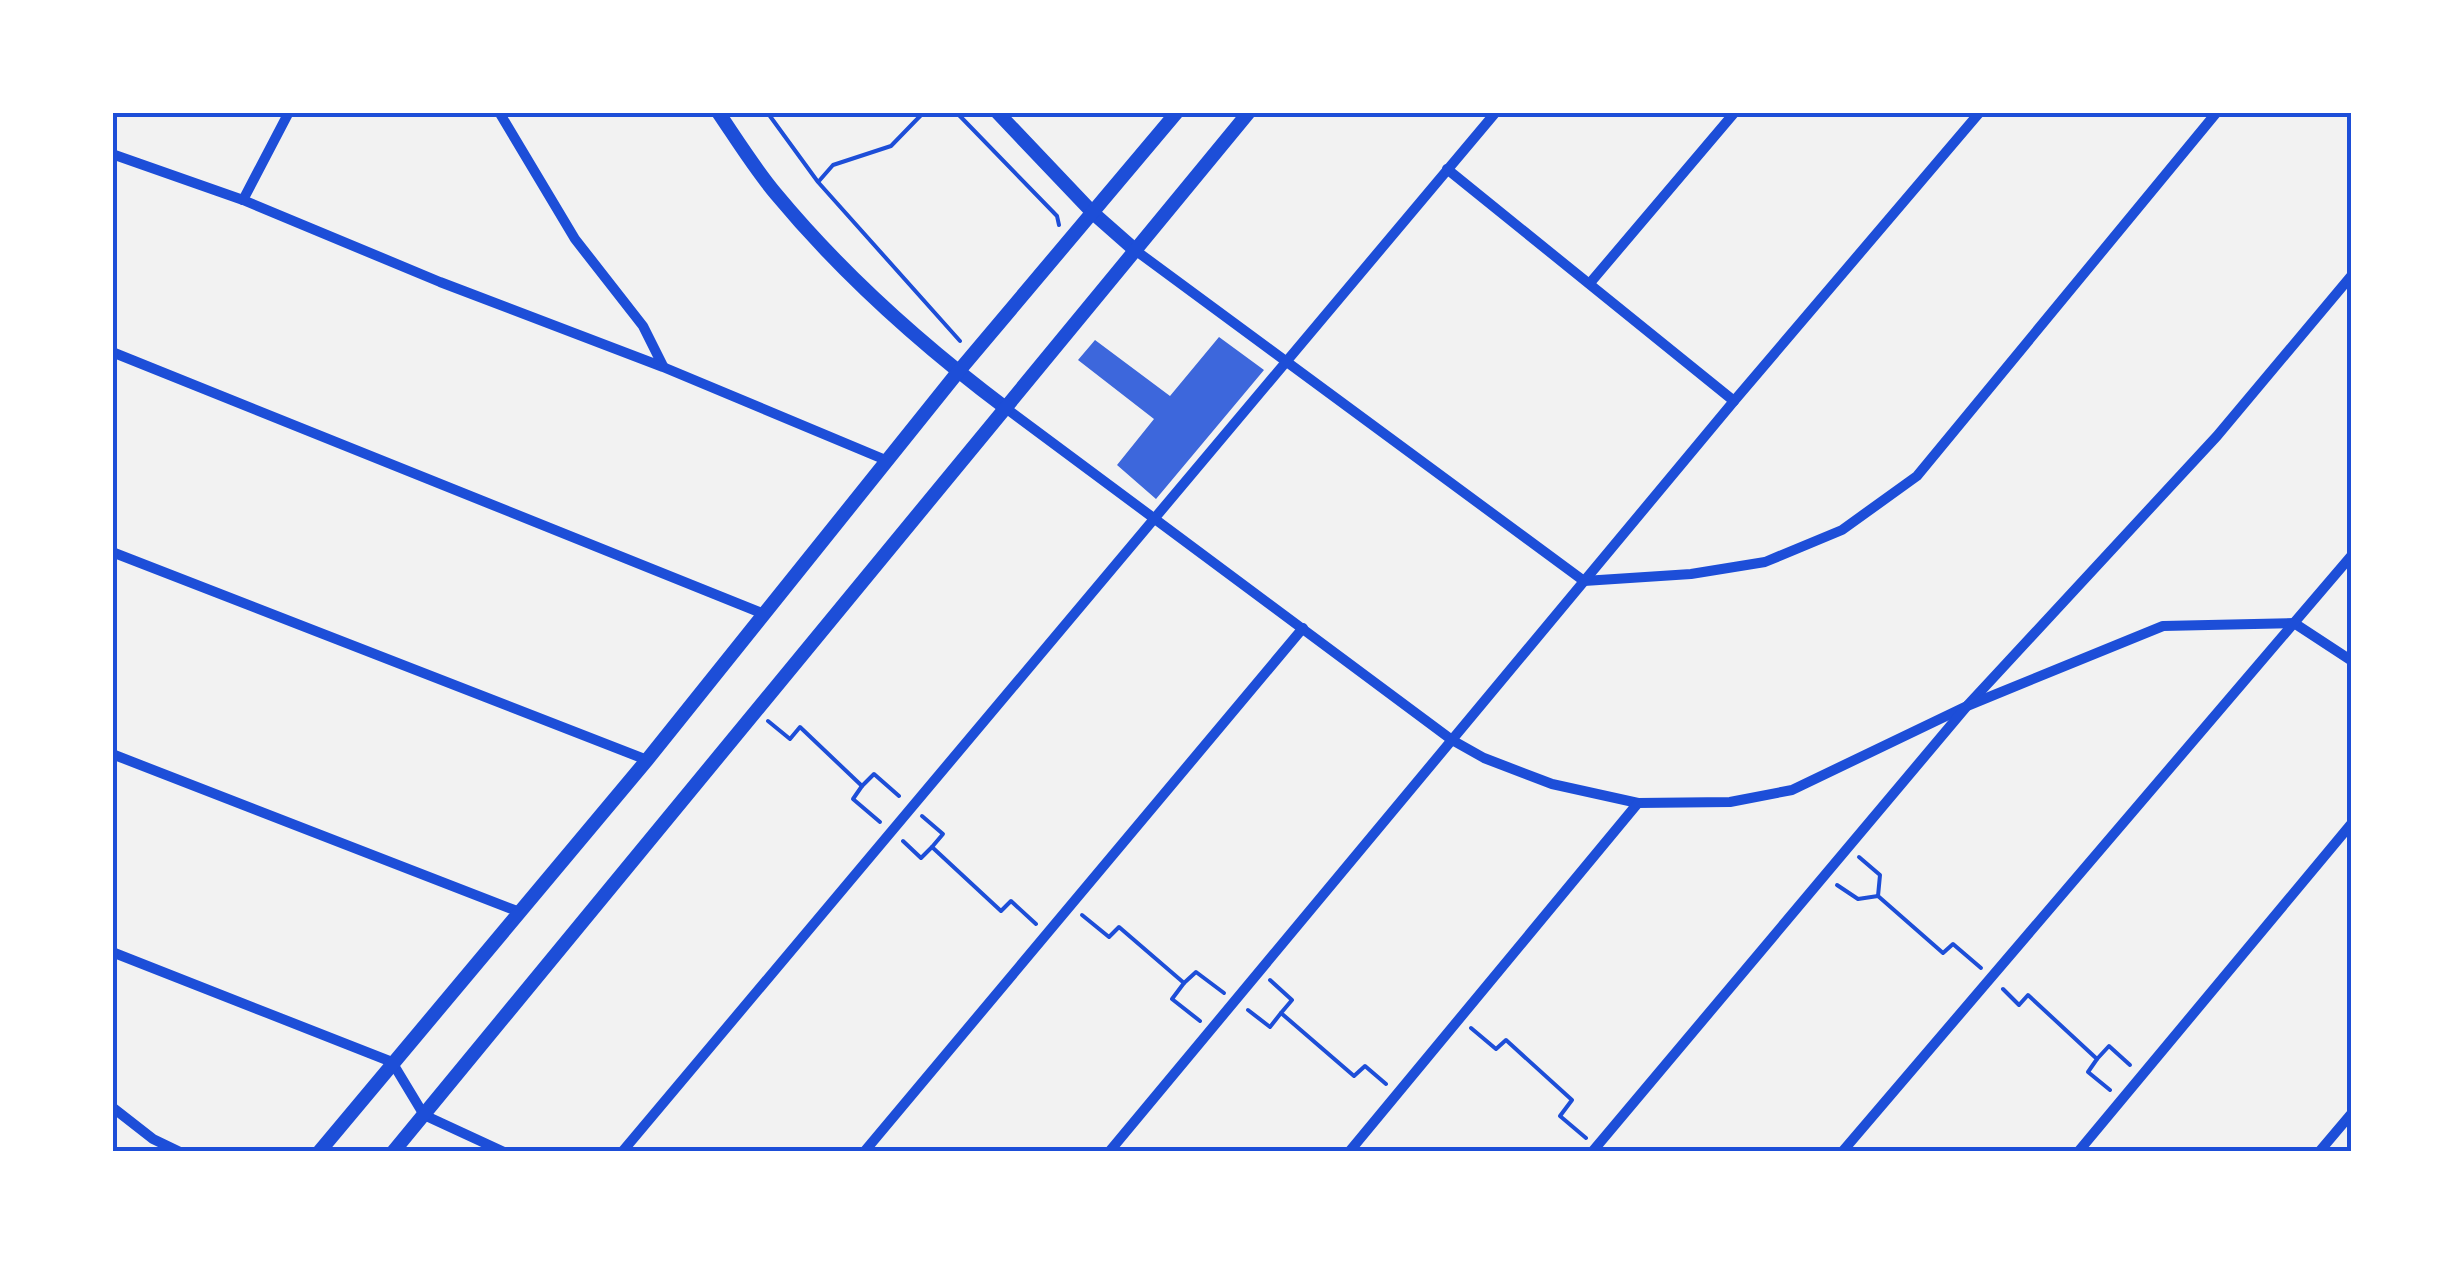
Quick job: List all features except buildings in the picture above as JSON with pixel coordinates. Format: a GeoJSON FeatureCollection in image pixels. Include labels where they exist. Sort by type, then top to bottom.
{"type":"FeatureCollection","features":[{"type":"Feature","properties":{"kind":"main road"},"geometry":{"type":"LineString","coordinates":[[718,112],[775,193],[870,296],[958,372],[1008,409]]}},
{"type":"Feature","properties":{"kind":"main road"},"geometry":{"type":"LineString","coordinates":[[997,112],[1135,250]]}},
{"type":"Feature","properties":{"kind":"main road"},"geometry":{"type":"LineString","coordinates":[[318,1152],[646,760],[958,372],[1177,112]]}},
{"type":"Feature","properties":{"kind":"main road"},"geometry":{"type":"LineString","coordinates":[[393,1152],[1249,112]]}},
{"type":"Feature","properties":{"kind":"street"},"geometry":{"type":"LineString","coordinates":[[243,200],[290,112]]}},
{"type":"Feature","properties":{"kind":"street"},"geometry":{"type":"LineString","coordinates":[[498,112],[575,239],[644,326],[663,367]]}},
{"type":"Feature","properties":{"kind":"street"},"geometry":{"type":"LineString","coordinates":[[622,1152],[1496,112]]}},
{"type":"Feature","properties":{"kind":"street"},"geometry":{"type":"LineString","coordinates":[[1590,283],[1735,112]]}},
{"type":"Feature","properties":{"kind":"street"},"geometry":{"type":"LineString","coordinates":[[1110,1152],[1734,401],[1980,112]]}},
{"type":"Feature","properties":{"kind":"street"},"geometry":{"type":"LineString","coordinates":[[1135,250],[1584,581],[1690,574],[1765,562],[1842,530],[1917,476],[2217,112]]}},
{"type":"Feature","properties":{"kind":"street"},"geometry":{"type":"LineString","coordinates":[[112,154],[243,200],[888,461]]}},
{"type":"Feature","properties":{"kind":"street"},"geometry":{"type":"LineString","coordinates":[[1447,170],[1734,401]]}},
{"type":"Feature","properties":{"kind":"street"},"geometry":{"type":"LineString","coordinates":[[1594,1149],[1967,706],[2217,436],[2352,275]]}},
{"type":"Feature","properties":{"kind":"street"},"geometry":{"type":"LineString","coordinates":[[112,352],[764,614]]}},
{"type":"Feature","properties":{"kind":"street"},"geometry":{"type":"LineString","coordinates":[[1008,409],[1452,740],[1484,758],[1552,784],[1638,803],[1730,802],[1792,790],[1967,706],[2163,626],[2294,623],[2352,661]]}},
{"type":"Feature","properties":{"kind":"street"},"geometry":{"type":"LineString","coordinates":[[112,552],[646,760]]}},
{"type":"Feature","properties":{"kind":"street"},"geometry":{"type":"LineString","coordinates":[[1842,1152],[2352,555]]}},
{"type":"Feature","properties":{"kind":"street"},"geometry":{"type":"LineString","coordinates":[[864,1152],[1303,628]]}},
{"type":"Feature","properties":{"kind":"street"},"geometry":{"type":"LineString","coordinates":[[112,754],[518,911]]}},
{"type":"Feature","properties":{"kind":"street"},"geometry":{"type":"LineString","coordinates":[[1349,1152],[1638,803]]}},
{"type":"Feature","properties":{"kind":"street"},"geometry":{"type":"LineString","coordinates":[[2078,1152],[2352,823]]}},
{"type":"Feature","properties":{"kind":"street"},"geometry":{"type":"LineString","coordinates":[[112,952],[392,1062],[424,1114],[504,1152]]}},
{"type":"Feature","properties":{"kind":"street"},"geometry":{"type":"LineString","coordinates":[[112,1107],[153,1139],[180,1152]]}},
{"type":"Feature","properties":{"kind":"street"},"geometry":{"type":"LineString","coordinates":[[2319,1152],[2352,1113]]}},
{"type":"Feature","properties":{"kind":"path"},"geometry":{"type":"LineString","coordinates":[[767,112],[818,182],[957,340],[966,342]]}},
{"type":"Feature","properties":{"kind":"path"},"geometry":{"type":"LineString","coordinates":[[818,182],[833,165],[891,146],[924,112]]}},
{"type":"Feature","properties":{"kind":"path"},"geometry":{"type":"LineString","coordinates":[[956,112],[1057,216],[1060,228]]}},
{"type":"Feature","properties":{"kind":"path"},"geometry":{"type":"LineString","coordinates":[[757,712],[790,739],[800,726],[862,786]]}},
{"type":"Feature","properties":{"kind":"path"},"geometry":{"type":"LineString","coordinates":[[874,774],[943,834],[921,858],[853,799],[862,786],[874,774]]}},
{"type":"Feature","properties":{"kind":"path"},"geometry":{"type":"LineString","coordinates":[[932,847],[1002,910],[1011,902],[1047,934]]}},
{"type":"Feature","properties":{"kind":"path"},"geometry":{"type":"LineString","coordinates":[[1848,847],[1880,875],[1878,896]]}},
{"type":"Feature","properties":{"kind":"path"},"geometry":{"type":"LineString","coordinates":[[1824,876],[1858,899],[1878,896],[1943,953],[1953,944],[2019,1005],[2028,995],[2097,1058]]}},
{"type":"Feature","properties":{"kind":"path"},"geometry":{"type":"LineString","coordinates":[[1071,906],[1109,936],[1119,927],[1184,983]]}},
{"type":"Feature","properties":{"kind":"path"},"geometry":{"type":"LineString","coordinates":[[1210,1030],[1172,998],[1184,983],[1196,972],[1270,1026],[1292,1000],[1261,972]]}},
{"type":"Feature","properties":{"kind":"path"},"geometry":{"type":"LineString","coordinates":[[1282,1013],[1354,1076],[1365,1066],[1397,1094]]}},
{"type":"Feature","properties":{"kind":"path"},"geometry":{"type":"LineString","coordinates":[[1460,1018],[1496,1050],[1506,1040],[1572,1100],[1560,1116],[1594,1149]]}},
{"type":"Feature","properties":{"kind":"path"},"geometry":{"type":"LineString","coordinates":[[2121,1100],[2088,1072],[2097,1058],[2109,1046],[2142,1075]]}}]}
